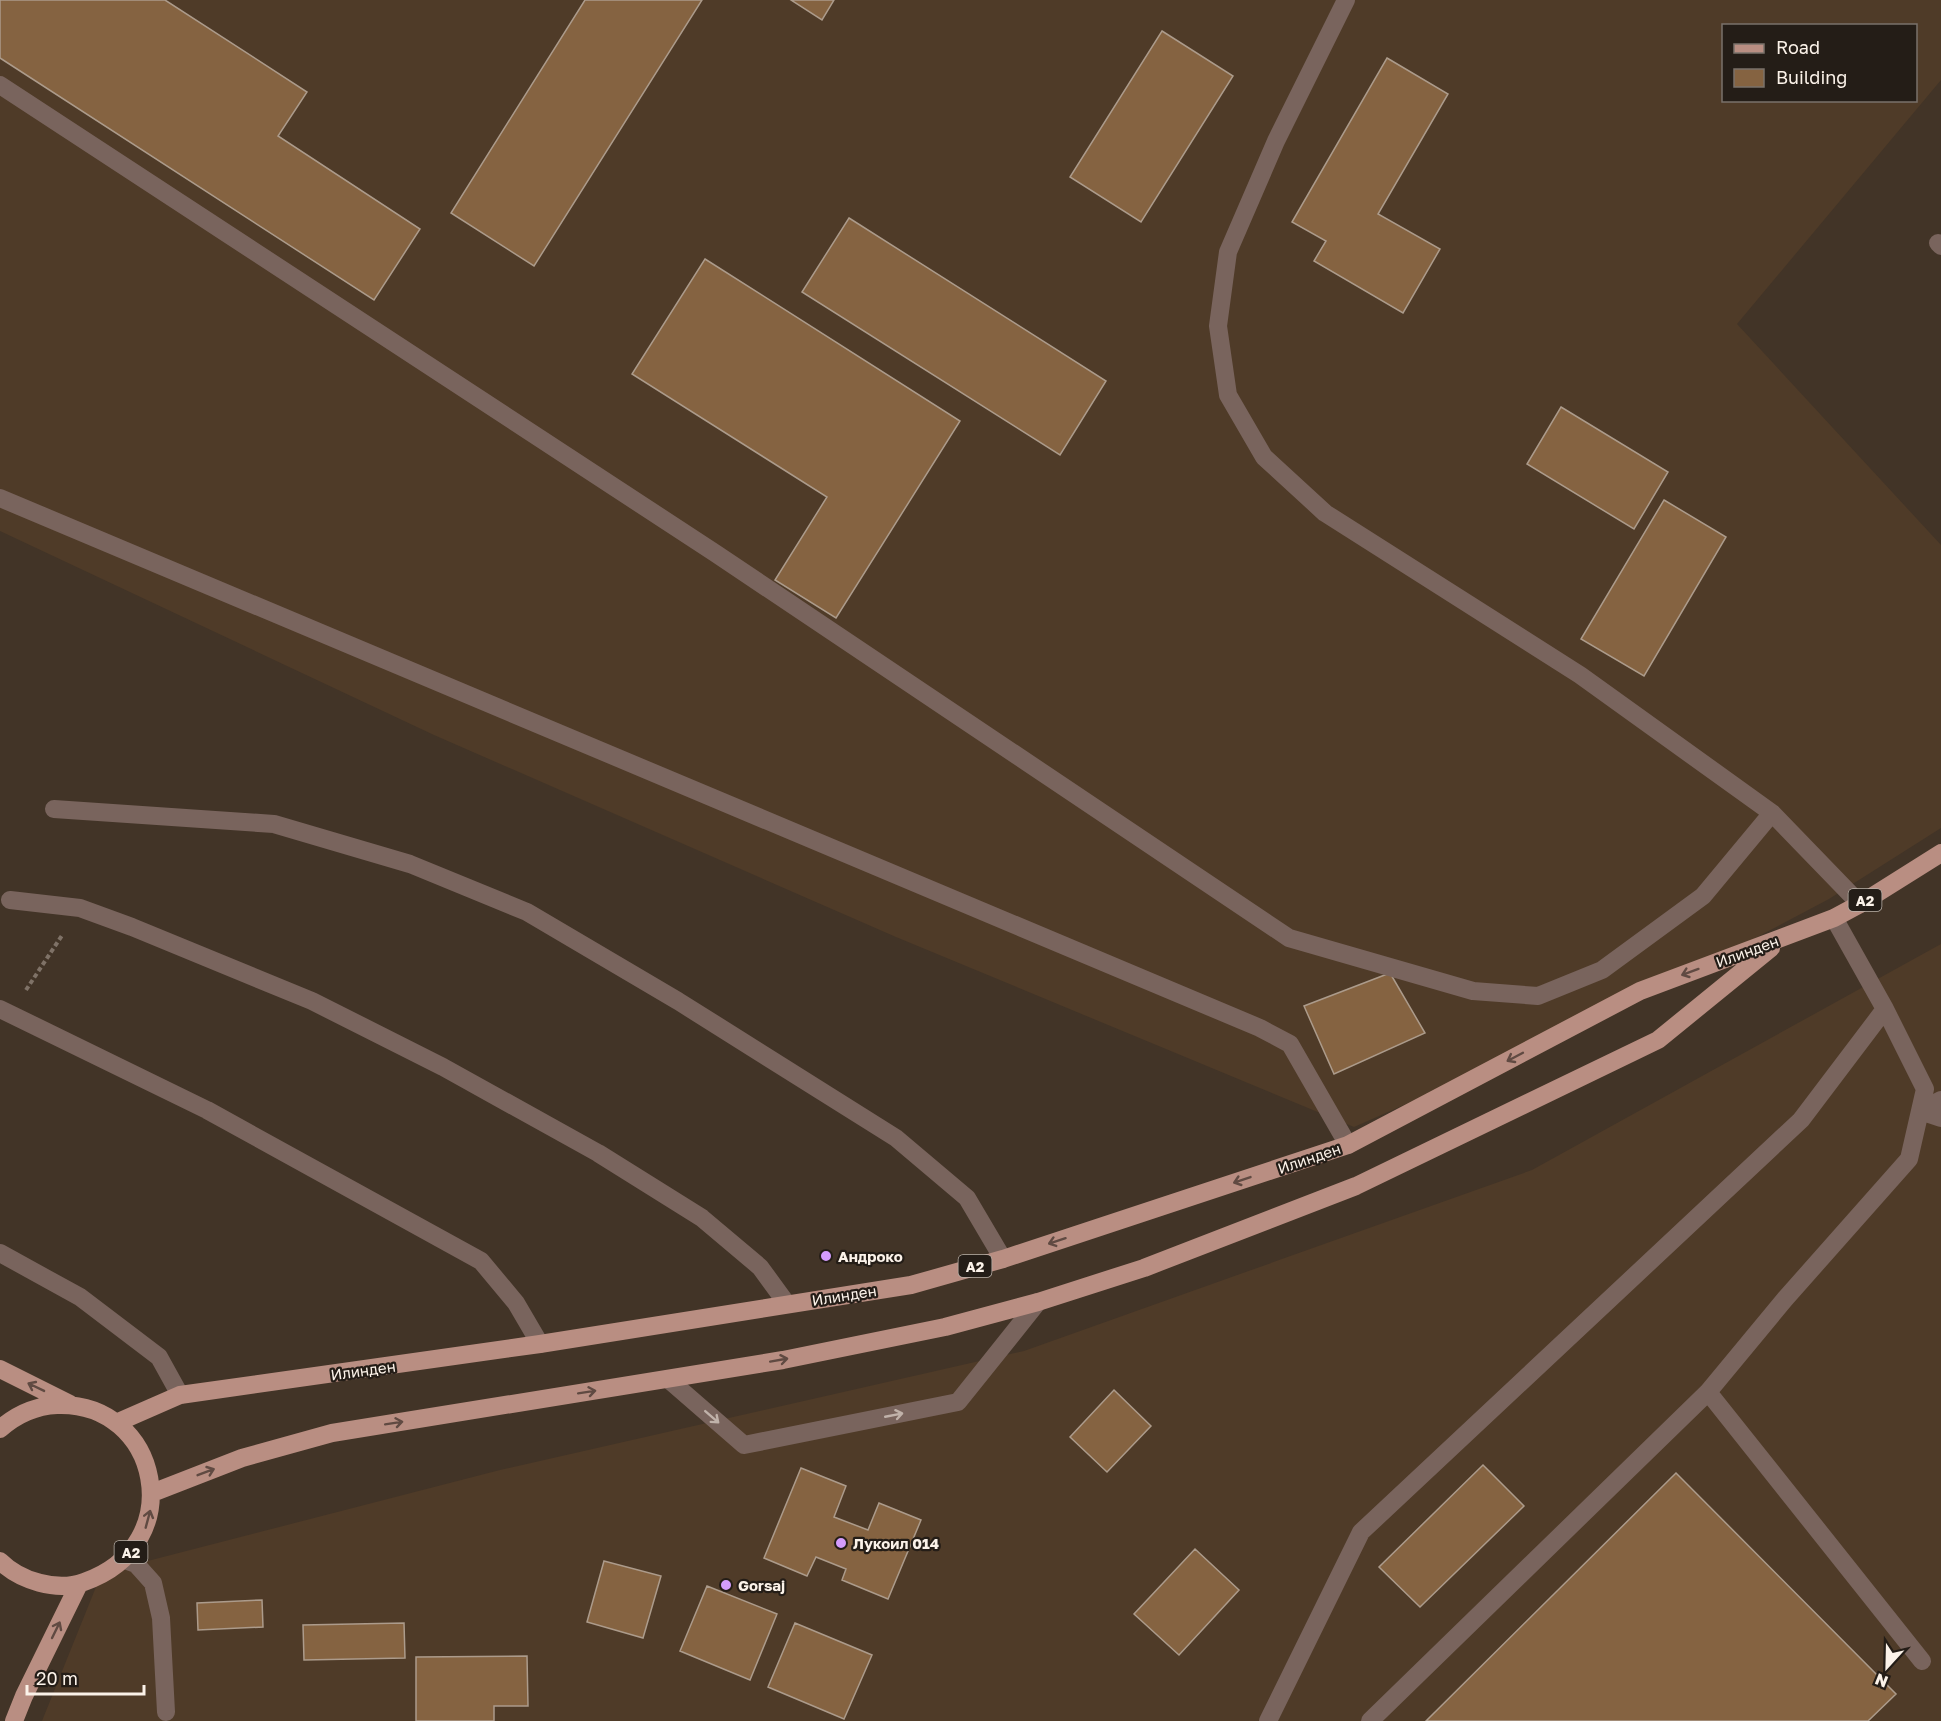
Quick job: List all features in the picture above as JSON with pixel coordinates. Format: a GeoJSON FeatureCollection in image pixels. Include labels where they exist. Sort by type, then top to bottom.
{"type":"FeatureCollection","features":[{"type":"Feature","properties":{"kind":"main road","name":"A2"},"geometry":{"type":"LineString","coordinates":[[1784,937],[1834,918],[1941,853]]}},
{"type":"Feature","properties":{"kind":"main road","name":"Илинден"},"geometry":{"type":"LineString","coordinates":[[116,1424],[180,1395],[540,1344],[910,1285],[1003,1259],[1348,1145],[1640,991],[1784,937]]}},
{"type":"Feature","properties":{"kind":"main road","name":"Илинден"},"geometry":{"type":"LineString","coordinates":[[152,1493],[243,1458],[332,1433],[783,1360],[945,1327],[1038,1302],[1144,1268],[1356,1186],[1658,1040],[1784,937]]}},
{"type":"Feature","properties":{"kind":"main road"},"geometry":{"type":"LineString","coordinates":[[0,1369],[71,1405]]}},
{"type":"Feature","properties":{"kind":"main road","name":"A2"},"geometry":{"type":"LineString","coordinates":[[0,1429],[12,1418],[40,1406],[71,1405],[95,1411],[116,1424],[135,1443],[147,1467],[152,1493],[145,1529],[136,1545],[125,1560],[100,1577],[79,1584],[53,1585],[29,1580],[6,1568],[0,1561]]}},
{"type":"Feature","properties":{"kind":"main road"},"geometry":{"type":"LineString","coordinates":[[14,1721],[79,1584]]}},
{"type":"Feature","properties":{"kind":"street"},"geometry":{"type":"LineString","coordinates":[[1346,0],[1276,141],[1228,252],[1218,326],[1228,395],[1264,457],[1325,513],[1580,675],[1772,813],[1860,904]]}},
{"type":"Feature","properties":{"kind":"street"},"geometry":{"type":"LineString","coordinates":[[0,85],[715,552],[1289,938],[1473,991],[1538,996],[1602,970],[1703,896],[1772,813]]}},
{"type":"Feature","properties":{"kind":"street"},"geometry":{"type":"LineString","coordinates":[[0,498],[1260,1028],[1290,1044],[1348,1145]]}},
{"type":"Feature","properties":{"kind":"street"},"geometry":{"type":"LineString","coordinates":[[54,809],[274,824],[410,864],[527,912],[678,1000],[896,1138],[967,1198],[1003,1259]]}},
{"type":"Feature","properties":{"kind":"street"},"geometry":{"type":"LineString","coordinates":[[10,900],[80,908],[132,927],[312,1000],[443,1067],[577,1142],[702,1218],[759,1267],[787,1304]]}},
{"type":"Feature","properties":{"kind":"street"},"geometry":{"type":"LineString","coordinates":[[1370,1721],[1708,1392],[1785,1299],[1909,1159],[1926,1089],[1834,918]]}},
{"type":"Feature","properties":{"kind":"street"},"geometry":{"type":"LineString","coordinates":[[1268,1721],[1361,1532],[1801,1120],[1885,1009]]}},
{"type":"Feature","properties":{"kind":"street"},"geometry":{"type":"LineString","coordinates":[[5,1011],[207,1110],[481,1261],[516,1303],[540,1344]]}},
{"type":"Feature","properties":{"kind":"street"},"geometry":{"type":"LineString","coordinates":[[1920,1111],[1941,1100]]}},
{"type":"Feature","properties":{"kind":"street"},"geometry":{"type":"LineString","coordinates":[[1920,1111],[1941,1118]]}},
{"type":"Feature","properties":{"kind":"street"},"geometry":{"type":"LineString","coordinates":[[0,1254],[80,1297],[159,1357],[180,1395]]}},
{"type":"Feature","properties":{"kind":"street"},"geometry":{"type":"LineString","coordinates":[[668,1379],[744,1444],[958,1402],[1038,1302]]}},
{"type":"Feature","properties":{"kind":"street"},"geometry":{"type":"LineString","coordinates":[[1708,1392],[1922,1661]]}},
{"type":"Feature","properties":{"kind":"street"},"geometry":{"type":"LineString","coordinates":[[125,1560],[136,1564],[153,1583],[161,1618],[166,1712]]}},
{"type":"Feature","properties":{"kind":"path"},"geometry":{"type":"LineString","coordinates":[[5,1011],[80,908]]}},
{"type":"Feature","properties":{"kind":"shaded area"},"geometry":{"type":"Polygon","coordinates":[[[0,0],[1941,0],[1941,80],[1737,324],[1941,545],[1941,828],[1829,899],[1617,1011],[1354,1127],[896,937],[434,735],[0,531],[0,0]]]}},
{"type":"Feature","properties":{"kind":"shaded area"},"geometry":{"type":"Polygon","coordinates":[[[1941,944],[1941,1721],[42,1721],[100,1577],[136,1564],[500,1470],[1024,1351],[1532,1170],[1941,944]]]}},
{"type":"Feature","properties":{"kind":"building"},"geometry":{"type":"Polygon","coordinates":[[[0,0],[165,0],[307,92],[278,136],[420,229],[374,300],[0,58],[0,0]]]}},
{"type":"Feature","properties":{"kind":"building"},"geometry":{"type":"Polygon","coordinates":[[[585,0],[702,0],[534,266],[451,213],[585,0]]]}},
{"type":"Feature","properties":{"kind":"building"},"geometry":{"type":"Polygon","coordinates":[[[791,0],[834,0],[822,20],[791,0]]]}},
{"type":"Feature","properties":{"kind":"building"},"geometry":{"type":"Polygon","coordinates":[[[1162,31],[1233,76],[1141,222],[1070,177],[1162,31]]]}},
{"type":"Feature","properties":{"kind":"building"},"geometry":{"type":"Polygon","coordinates":[[[1387,58],[1448,94],[1378,214],[1440,249],[1403,313],[1314,261],[1326,241],[1292,222],[1387,58]]]}},
{"type":"Feature","properties":{"kind":"building"},"geometry":{"type":"Polygon","coordinates":[[[849,218],[1106,381],[1060,455],[802,292],[849,218]]]}},
{"type":"Feature","properties":{"kind":"building"},"geometry":{"type":"Polygon","coordinates":[[[705,259],[960,421],[836,618],[775,580],[827,497],[632,374],[705,259]]]}},
{"type":"Feature","properties":{"kind":"building"},"geometry":{"type":"Polygon","coordinates":[[[1561,407],[1668,472],[1634,529],[1527,464],[1561,407]]]}},
{"type":"Feature","properties":{"kind":"building"},"geometry":{"type":"Polygon","coordinates":[[[1664,500],[1726,537],[1644,676],[1581,639],[1664,500]]]}},
{"type":"Feature","properties":{"kind":"building"},"geometry":{"type":"Polygon","coordinates":[[[1390,973],[1425,1033],[1334,1074],[1304,1006],[1390,973]]]}},
{"type":"Feature","properties":{"kind":"building"},"geometry":{"type":"Polygon","coordinates":[[[1114,1390],[1151,1426],[1107,1472],[1070,1437],[1114,1390]]]}},
{"type":"Feature","properties":{"kind":"building"},"geometry":{"type":"Polygon","coordinates":[[[1483,1465],[1524,1506],[1420,1607],[1379,1567],[1483,1465]]]}},
{"type":"Feature","properties":{"kind":"building","name":"Лукоил 014"},"geometry":{"type":"Polygon","coordinates":[[[801,1468],[846,1486],[834,1517],[868,1530],[879,1503],[921,1520],[888,1599],[842,1580],[846,1569],[816,1557],[807,1576],[764,1558],[801,1468]]]}},
{"type":"Feature","properties":{"kind":"building"},"geometry":{"type":"Polygon","coordinates":[[[1676,1473],[1896,1694],[1868,1721],[1426,1721],[1676,1473]]]}},
{"type":"Feature","properties":{"kind":"building"},"geometry":{"type":"Polygon","coordinates":[[[1195,1549],[1239,1590],[1179,1655],[1134,1614],[1195,1549]]]}},
{"type":"Feature","properties":{"kind":"building"},"geometry":{"type":"Polygon","coordinates":[[[604,1561],[661,1576],[643,1638],[587,1622],[604,1561]]]}},
{"type":"Feature","properties":{"kind":"building"},"geometry":{"type":"Polygon","coordinates":[[[707,1586],[777,1614],[750,1680],[680,1651],[707,1586]]]}},
{"type":"Feature","properties":{"kind":"building"},"geometry":{"type":"Polygon","coordinates":[[[262,1600],[263,1627],[198,1630],[197,1603],[262,1600]]]}},
{"type":"Feature","properties":{"kind":"building"},"geometry":{"type":"Polygon","coordinates":[[[404,1623],[405,1658],[304,1660],[303,1625],[404,1623]]]}},
{"type":"Feature","properties":{"kind":"building"},"geometry":{"type":"Polygon","coordinates":[[[795,1623],[872,1655],[844,1719],[768,1687],[795,1623]]]}},
{"type":"Feature","properties":{"kind":"building"},"geometry":{"type":"Polygon","coordinates":[[[527,1656],[528,1706],[494,1706],[494,1721],[416,1721],[416,1657],[527,1656]]]}},
{"type":"Feature","properties":{"kind":"place","name":"Андроко"},"geometry":{"type":"Point","coordinates":[826,1256]}},
{"type":"Feature","properties":{"kind":"place","name":"Лукоил 014"},"geometry":{"type":"Point","coordinates":[841,1543]}},
{"type":"Feature","properties":{"kind":"place","name":"Gorsaj"},"geometry":{"type":"Point","coordinates":[726,1585]}}]}
